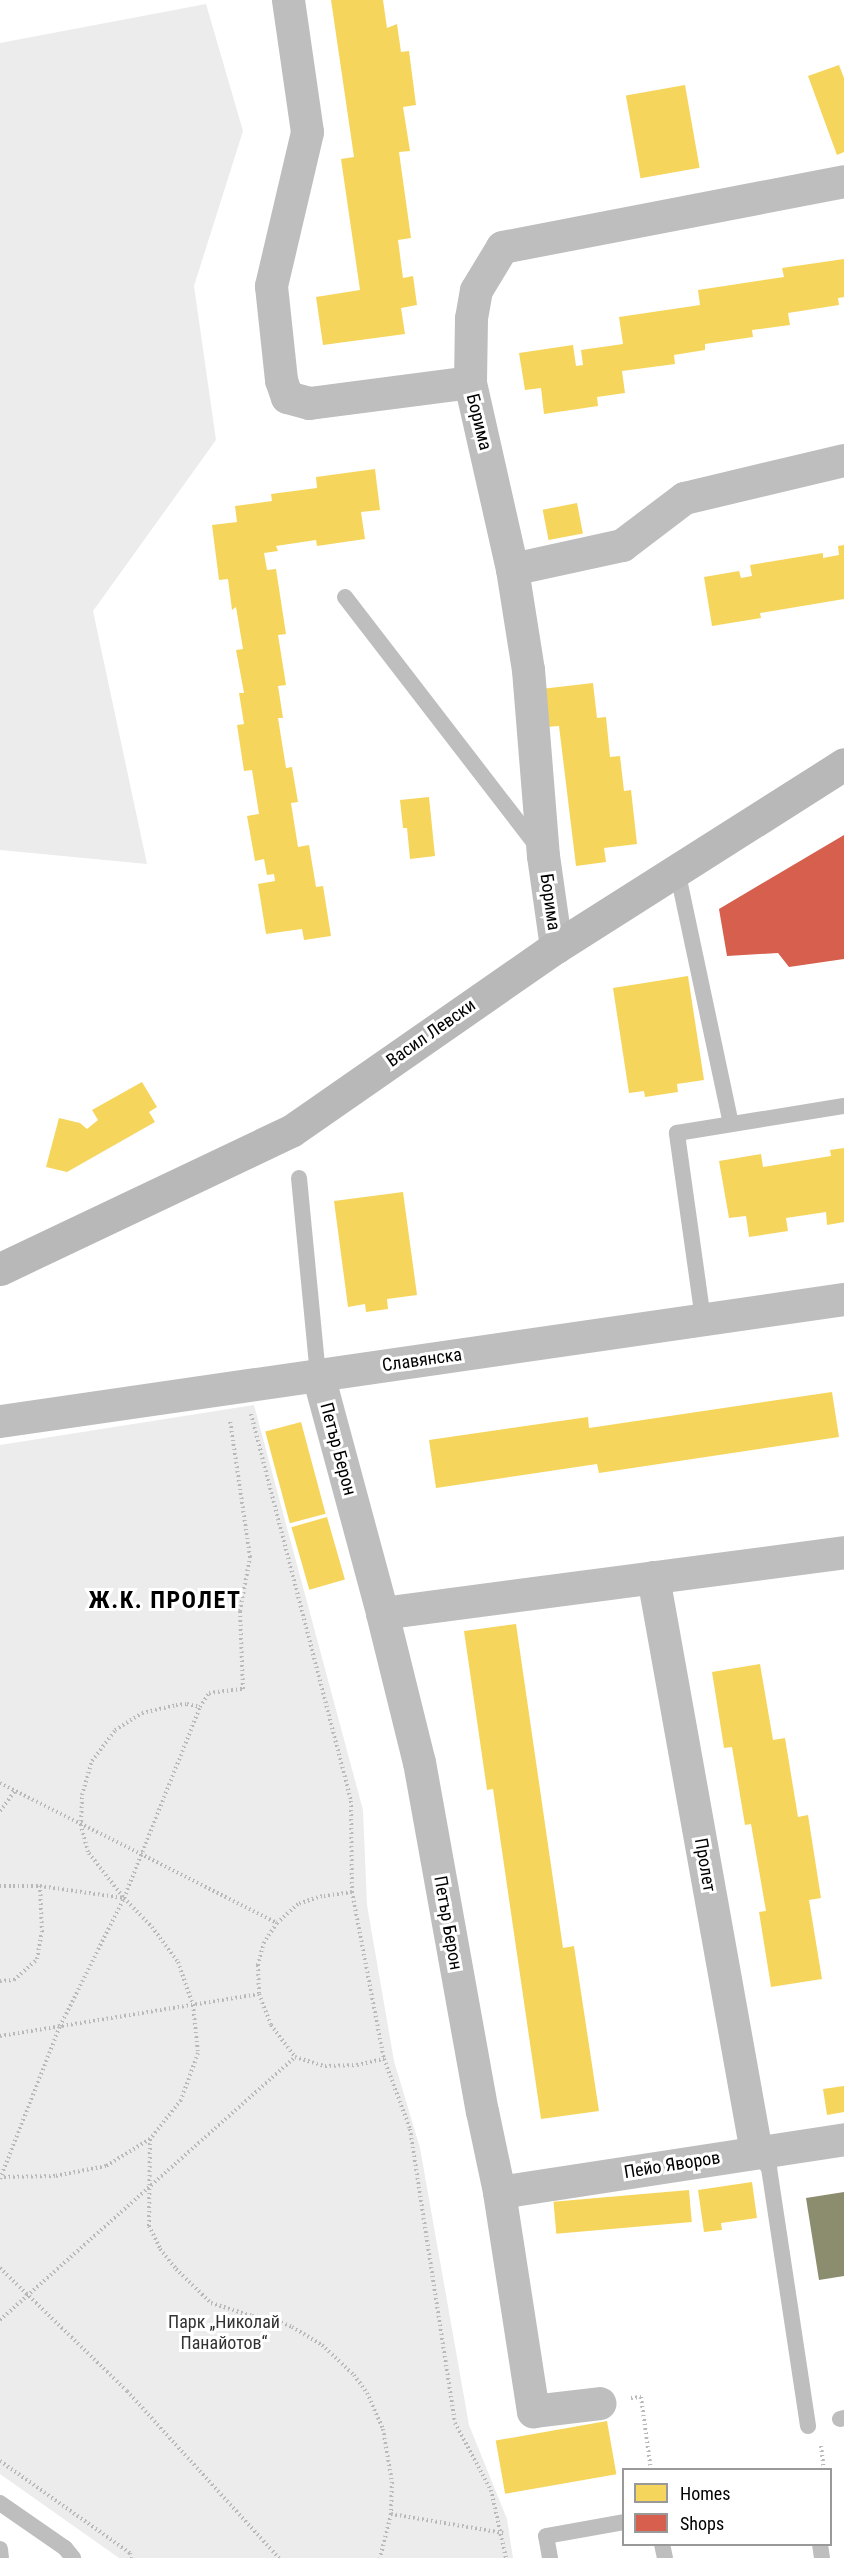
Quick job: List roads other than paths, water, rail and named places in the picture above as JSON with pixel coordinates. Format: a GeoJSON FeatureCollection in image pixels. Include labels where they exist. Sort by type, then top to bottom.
{"type":"FeatureCollection","features":[{"type":"Feature","properties":{"kind":"street"},"geometry":{"type":"LineString","coordinates":[[288,0],[307,132],[271,286],[281,380],[287,397],[309,403],[470,382]]}},
{"type":"Feature","properties":{"kind":"street","name":"Борима"},"geometry":{"type":"LineString","coordinates":[[556,947],[543,856],[528,670],[512,569],[470,382],[471,318],[476,290],[502,247],[844,181]]}},
{"type":"Feature","properties":{"kind":"street"},"geometry":{"type":"LineString","coordinates":[[512,569],[622,545],[684,498],[844,460]]}},
{"type":"Feature","properties":{"kind":"street","name":"Васил Левски"},"geometry":{"type":"LineString","coordinates":[[0,1269],[291,1131],[556,947],[844,764]]}},
{"type":"Feature","properties":{"kind":"street","name":"Славянска"},"geometry":{"type":"LineString","coordinates":[[0,1421],[844,1299]]}},
{"type":"Feature","properties":{"kind":"street","name":"Петър Берон"},"geometry":{"type":"LineString","coordinates":[[318,1375],[382,1612],[418,1762],[482,2111],[500,2192],[533,2411],[600,2403]]}},
{"type":"Feature","properties":{"kind":"street"},"geometry":{"type":"LineString","coordinates":[[382,1612],[844,1552]]}},
{"type":"Feature","properties":{"kind":"street","name":"Пролет"},"geometry":{"type":"LineString","coordinates":[[653,1577],[756,2152]]}},
{"type":"Feature","properties":{"kind":"street","name":"Пейо Яворов"},"geometry":{"type":"LineString","coordinates":[[500,2192],[844,2139]]}},
{"type":"Feature","properties":{"kind":"lane"},"geometry":{"type":"LineString","coordinates":[[345,597],[543,856]]}},
{"type":"Feature","properties":{"kind":"lane"},"geometry":{"type":"LineString","coordinates":[[676,870],[730,1124]]}},
{"type":"Feature","properties":{"kind":"lane"},"geometry":{"type":"LineString","coordinates":[[703,1319],[676,1132],[844,1106]]}},
{"type":"Feature","properties":{"kind":"lane"},"geometry":{"type":"LineString","coordinates":[[299,1178],[318,1375]]}},
{"type":"Feature","properties":{"kind":"lane"},"geometry":{"type":"LineString","coordinates":[[756,2152],[769,2168],[808,2426]]}},
{"type":"Feature","properties":{"kind":"lane"},"geometry":{"type":"LineString","coordinates":[[0,2503],[65,2548],[73,2558]]}},
{"type":"Feature","properties":{"kind":"lane"},"geometry":{"type":"LineString","coordinates":[[550,2558],[546,2536],[622,2522]]}},
{"type":"Feature","properties":{"kind":"lane"},"geometry":{"type":"LineString","coordinates":[[0,2549],[1,2558]]}},
{"type":"Feature","properties":{"kind":"district","name":"Ж.К. ПРОЛЕТ"},"geometry":{"type":"Point","coordinates":[165,1601]}},
{"type":"Feature","properties":{"kind":"park label","name":"Парк „Николай Панайотов“"},"geometry":{"type":"Point","coordinates":[224,2333]}}]}
